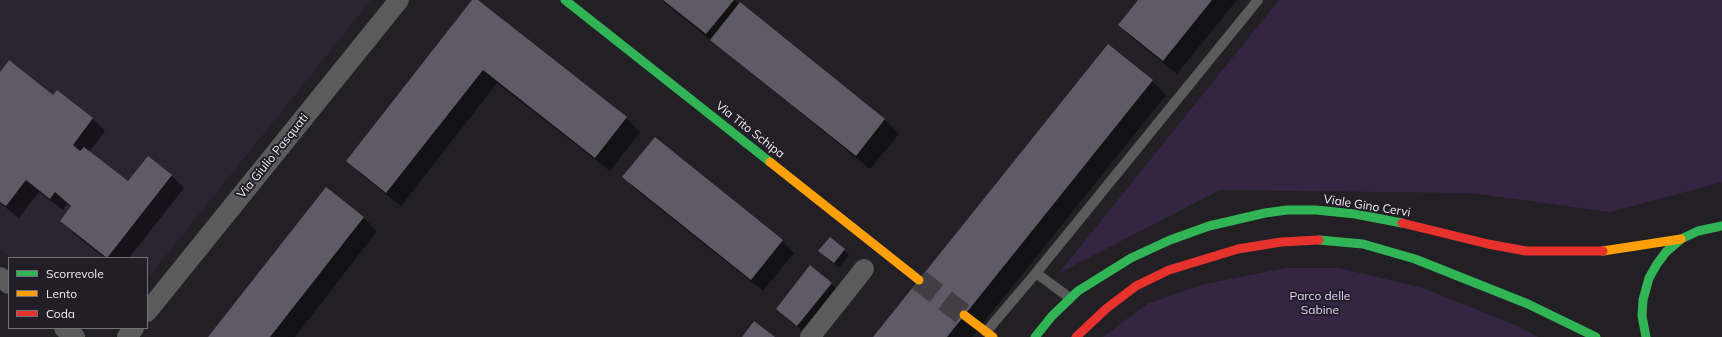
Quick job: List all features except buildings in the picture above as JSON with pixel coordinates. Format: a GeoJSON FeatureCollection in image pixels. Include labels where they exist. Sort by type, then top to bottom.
{"type":"FeatureCollection","features":[{"type":"Feature","properties":{"kind":"street","name":"Via Giulio Pasquati"},"geometry":{"type":"LineString","coordinates":[[148,311],[399,0]]}},
{"type":"Feature","properties":{"kind":"street","name":"Via Tito Schipa"},"geometry":{"type":"LineString","coordinates":[[565,0],[919,280]]}},
{"type":"Feature","properties":{"kind":"street","name":"Viale Gino Cervi"},"geometry":{"type":"LineString","coordinates":[[1035,337],[1052,316],[1070,298],[1088,284],[1118,265],[1170,240],[1209,226],[1276,211],[1316,210],[1355,214],[1413,225],[1488,244],[1526,250],[1565,252],[1606,251],[1682,239]]}},
{"type":"Feature","properties":{"kind":"street"},"geometry":{"type":"LineString","coordinates":[[1646,337],[1642,316],[1644,292],[1649,278],[1657,264],[1666,252],[1682,239],[1698,231],[1722,226]]}},
{"type":"Feature","properties":{"kind":"street"},"geometry":{"type":"LineString","coordinates":[[1076,337],[1107,308],[1136,286],[1169,270],[1238,249],[1280,242],[1319,240],[1363,244],[1415,258],[1528,304],[1596,337]]}},
{"type":"Feature","properties":{"kind":"street"},"geometry":{"type":"LineString","coordinates":[[810,337],[864,269]]}},
{"type":"Feature","properties":{"kind":"street"},"geometry":{"type":"LineString","coordinates":[[0,277],[8,283]]}},
{"type":"Feature","properties":{"kind":"street"},"geometry":{"type":"LineString","coordinates":[[964,315],[989,334]]}},
{"type":"Feature","properties":{"kind":"street"},"geometry":{"type":"LineString","coordinates":[[65,329],[75,337]]}},
{"type":"Feature","properties":{"kind":"street"},"geometry":{"type":"LineString","coordinates":[[126,337],[133,329]]}},
{"type":"Feature","properties":{"kind":"lane"},"geometry":{"type":"LineString","coordinates":[[989,334],[1036,273],[1258,0]]}},
{"type":"Feature","properties":{"kind":"lane"},"geometry":{"type":"LineString","coordinates":[[1036,273],[1070,298]]}},
{"type":"Feature","properties":{"kind":"shaded area"},"geometry":{"type":"Polygon","coordinates":[[[0,0],[371,0],[148,278],[148,257],[11,257],[0,249],[0,0]]]}},
{"type":"Feature","properties":{"kind":"green space"},"geometry":{"type":"Polygon","coordinates":[[[1279,0],[1722,0],[1722,182],[1610,212],[1471,193],[1220,190],[1059,273],[1279,0]]]}},
{"type":"Feature","properties":{"kind":"green space","name":"Parco delle Sabine"},"geometry":{"type":"Polygon","coordinates":[[[1286,268],[1339,268],[1423,288],[1515,325],[1538,337],[1103,337],[1147,304],[1201,285],[1286,268]]]}},
{"type":"Feature","properties":{"kind":"tunnel"},"geometry":{"type":"LineString","coordinates":[[919,280],[964,315]]}},
{"type":"Feature","properties":{"kind":"traffic: fast"},"geometry":{"type":"LineString","coordinates":[[565,0],[770,162]]}},
{"type":"Feature","properties":{"kind":"traffic: fast"},"geometry":{"type":"LineString","coordinates":[[1035,337],[1052,316],[1078,291],[1131,258],[1170,240],[1209,226],[1265,213],[1287,210],[1316,210],[1355,214],[1402,223]]}},
{"type":"Feature","properties":{"kind":"traffic: fast"},"geometry":{"type":"LineString","coordinates":[[1646,337],[1642,316],[1643,300],[1649,278],[1657,264],[1666,252],[1681,239],[1698,231],[1722,226]]}},
{"type":"Feature","properties":{"kind":"traffic: fast"},"geometry":{"type":"LineString","coordinates":[[1319,240],[1363,244],[1415,259],[1528,304],[1596,337]]}},
{"type":"Feature","properties":{"kind":"traffic: slow"},"geometry":{"type":"LineString","coordinates":[[770,162],[919,280]]}},
{"type":"Feature","properties":{"kind":"traffic: slow"},"geometry":{"type":"LineString","coordinates":[[1603,251],[1681,239]]}},
{"type":"Feature","properties":{"kind":"traffic: slow"},"geometry":{"type":"LineString","coordinates":[[964,315],[993,337]]}},
{"type":"Feature","properties":{"kind":"traffic: jam"},"geometry":{"type":"LineString","coordinates":[[1402,223],[1488,244],[1526,251],[1603,251]]}},
{"type":"Feature","properties":{"kind":"traffic: jam"},"geometry":{"type":"LineString","coordinates":[[1076,337],[1107,308],[1136,286],[1169,270],[1238,249],[1281,242],[1319,240]]}}]}
